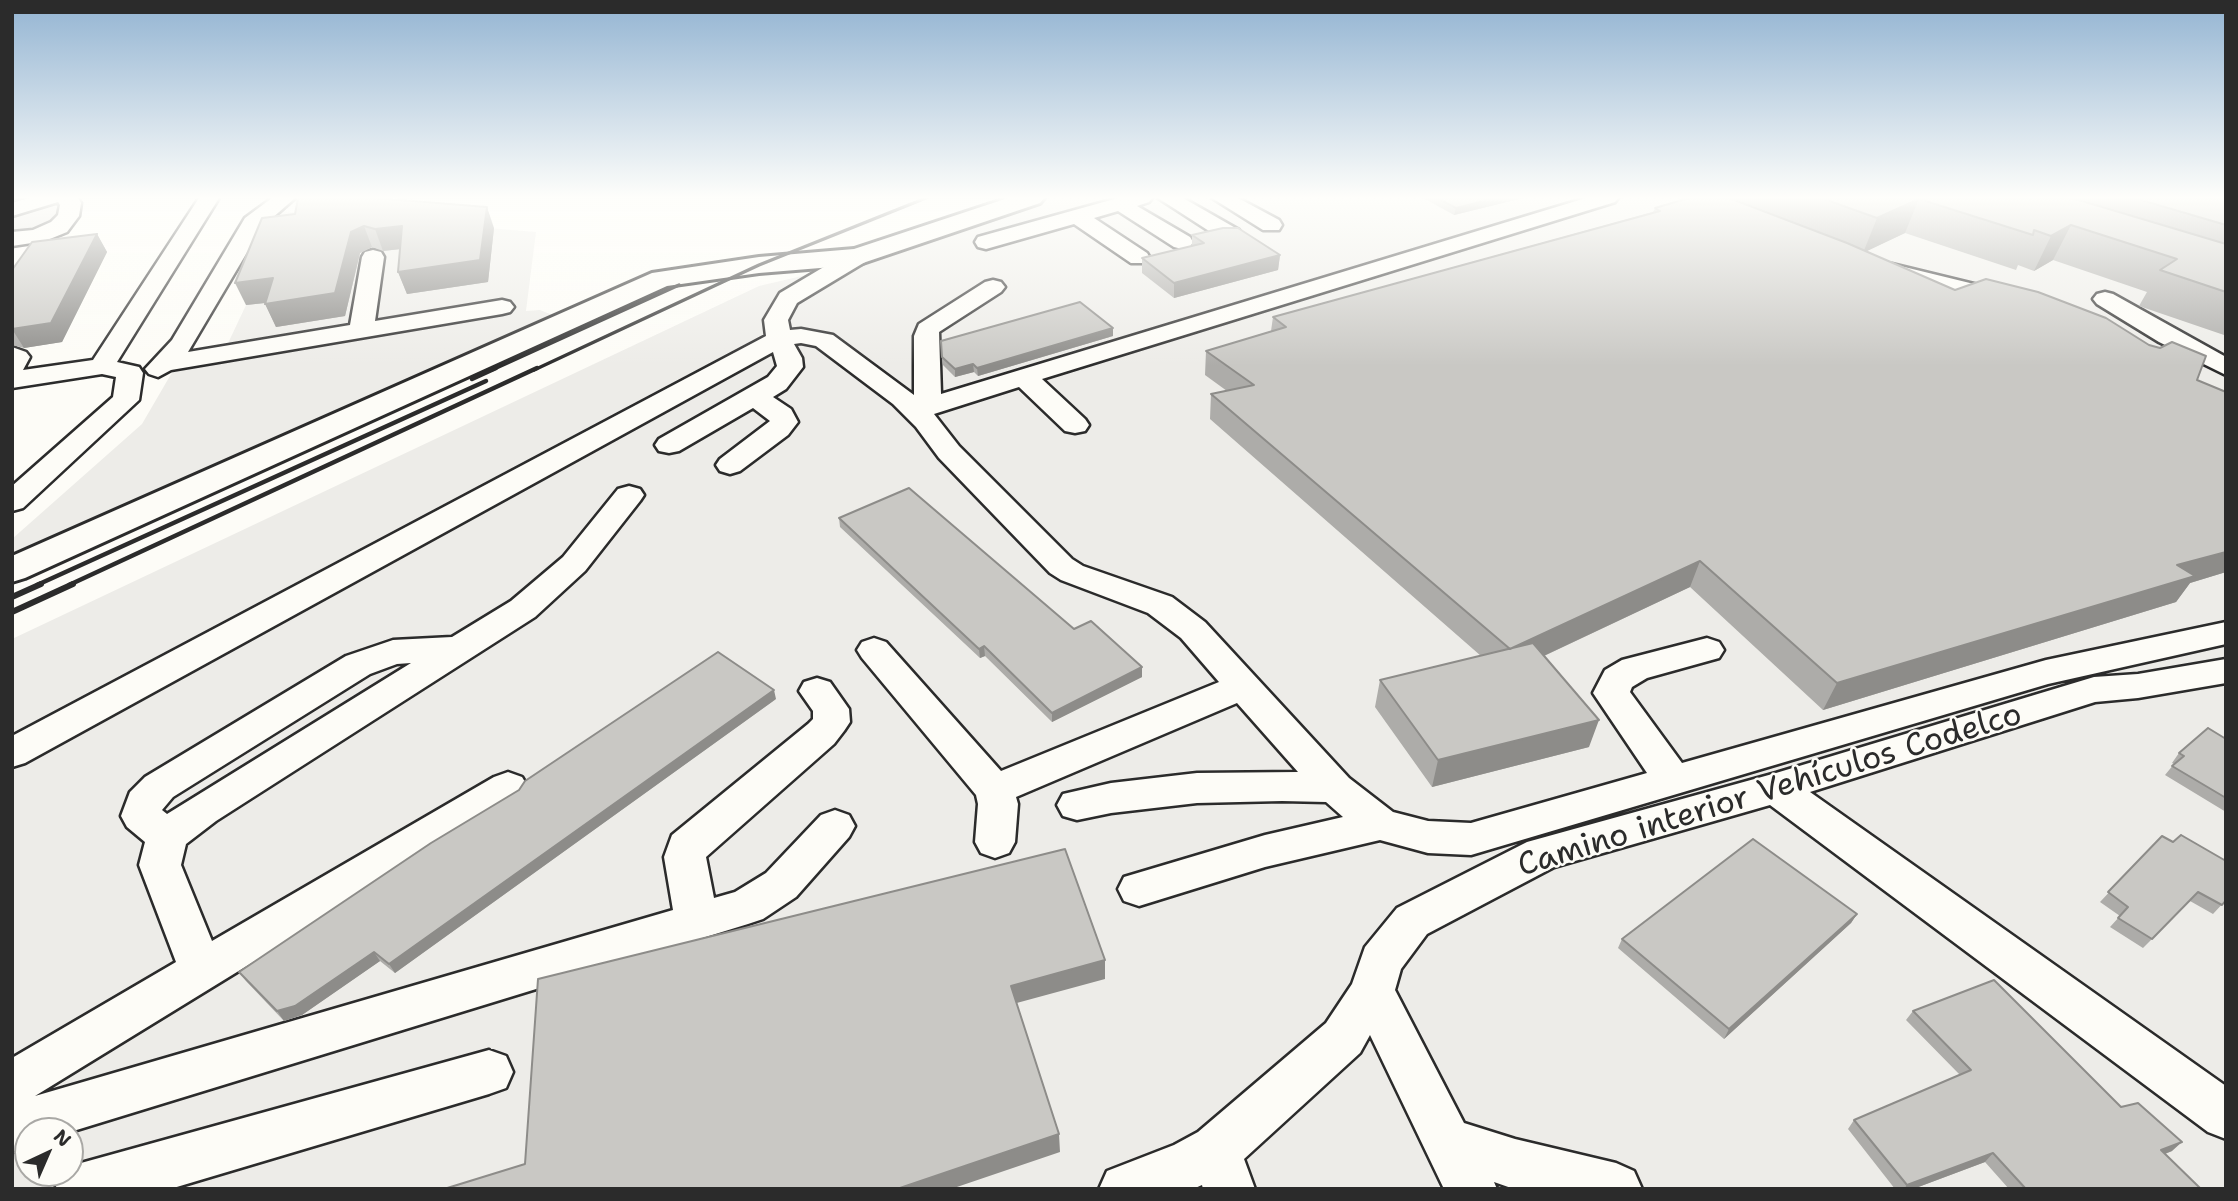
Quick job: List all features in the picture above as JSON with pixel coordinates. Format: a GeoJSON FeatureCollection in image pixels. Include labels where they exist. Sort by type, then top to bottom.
{"type":"FeatureCollection","features":[{"type":"Feature","properties":{"kind":"main road"},"geometry":{"type":"LineString","coordinates":[[12,570],[661,279],[759,265],[869,254]]}},
{"type":"Feature","properties":{"kind":"street"},"geometry":{"type":"LineString","coordinates":[[102,366],[173,254]]}},
{"type":"Feature","properties":{"kind":"street"},"geometry":{"type":"LineString","coordinates":[[12,502],[125,400],[182,344],[235,254]]}},
{"type":"Feature","properties":{"kind":"street"},"geometry":{"type":"LineString","coordinates":[[1133,254],[1139,258]]}},
{"type":"Feature","properties":{"kind":"street"},"geometry":{"type":"LineString","coordinates":[[922,409],[1425,254]]}},
{"type":"Feature","properties":{"kind":"street"},"geometry":{"type":"LineString","coordinates":[[361,331],[373,257]]}},
{"type":"Feature","properties":{"kind":"street"},"geometry":{"type":"LineString","coordinates":[[669,444],[777,383],[790,367],[789,358],[779,339],[776,320],[788,298],[857,257]]}},
{"type":"Feature","properties":{"kind":"street"},"geometry":{"type":"LineString","coordinates":[[1865,264],[2025,304]]}},
{"type":"Feature","properties":{"kind":"street"},"geometry":{"type":"LineString","coordinates":[[922,409],[928,329],[993,287]]}},
{"type":"Feature","properties":{"kind":"street"},"geometry":{"type":"LineString","coordinates":[[2105,299],[2168,337],[2226,367]]}},
{"type":"Feature","properties":{"kind":"street"},"geometry":{"type":"LineString","coordinates":[[163,364],[502,307]]}},
{"type":"Feature","properties":{"kind":"street"},"geometry":{"type":"LineString","coordinates":[[12,753],[779,339],[801,336],[824,340],[922,409],[949,452],[1061,566],[1072,573],[1160,605],[1174,613],[1245,685],[1335,788],[1380,824],[1428,837],[1471,839],[2046,672],[2226,633]]}},
{"type":"Feature","properties":{"kind":"street"},"geometry":{"type":"LineString","coordinates":[[12,355],[17,357],[12,368]]}},
{"type":"Feature","properties":{"kind":"street"},"geometry":{"type":"LineString","coordinates":[[12,380],[102,366],[131,373],[125,400]]}},
{"type":"Feature","properties":{"kind":"street"},"geometry":{"type":"LineString","coordinates":[[1024,377],[1075,425]]}},
{"type":"Feature","properties":{"kind":"street"},"geometry":{"type":"LineString","coordinates":[[730,465],[779,429],[784,422],[781,415],[754,396]]}},
{"type":"Feature","properties":{"kind":"street"},"geometry":{"type":"LineString","coordinates":[[202,970],[160,866],[167,836],[141,816],[144,803],[159,787],[358,665],[393,652],[458,649],[523,609],[574,564],[629,495]]}},
{"type":"Feature","properties":{"kind":"street"},"geometry":{"type":"LineString","coordinates":[[874,650],[994,790],[998,804],[995,842]]}},
{"type":"Feature","properties":{"kind":"street"},"geometry":{"type":"LineString","coordinates":[[1674,781],[1611,693],[1618,679],[1636,669],[1707,650]]}},
{"type":"Feature","properties":{"kind":"street","name":"Camino interior Vehículos Codelco"},"geometry":{"type":"LineString","coordinates":[[1125,1189],[1186,1166],[1223,1169],[1343,1038],[1372,991],[1381,961],[1412,921],[1542,854],[1776,788],[2095,690],[2138,686],[2226,671]]}},
{"type":"Feature","properties":{"kind":"street"},"geometry":{"type":"LineString","coordinates":[[994,790],[1245,685]]}},
{"type":"Feature","properties":{"kind":"street"},"geometry":{"type":"LineString","coordinates":[[697,921],[685,857],[687,847],[821,734],[831,722],[831,709],[817,691]]}},
{"type":"Feature","properties":{"kind":"street"},"geometry":{"type":"LineString","coordinates":[[12,1084],[508,787]]}},
{"type":"Feature","properties":{"kind":"street"},"geometry":{"type":"LineString","coordinates":[[1077,805],[1111,798],[1197,788],[1335,788]]}},
{"type":"Feature","properties":{"kind":"street"},"geometry":{"type":"LineString","coordinates":[[1776,788],[2226,1115]]}},
{"type":"Feature","properties":{"kind":"street"},"geometry":{"type":"LineString","coordinates":[[1139,889],[1265,851],[1380,824]]}},
{"type":"Feature","properties":{"kind":"street"},"geometry":{"type":"LineString","coordinates":[[12,1128],[748,905],[781,885],[835,827]]}},
{"type":"Feature","properties":{"kind":"street"},"geometry":{"type":"LineString","coordinates":[[1372,991],[1471,1189]]}},
{"type":"Feature","properties":{"kind":"street"},"geometry":{"type":"LineString","coordinates":[[81,1189],[489,1072]]}},
{"type":"Feature","properties":{"kind":"street"},"geometry":{"type":"LineString","coordinates":[[1447,1142],[1515,1164],[1616,1189]]}},
{"type":"Feature","properties":{"kind":"shaded area"},"geometry":{"type":"Polygon","coordinates":[[[266,254],[533,254],[526,311],[540,310],[560,318],[12,561],[12,539],[142,424],[174,369],[221,358],[246,305],[266,254]]]}},
{"type":"Feature","properties":{"kind":"shaded area"},"geometry":{"type":"Polygon","coordinates":[[[888,254],[2226,254],[2226,1189],[12,1189],[12,639],[759,286],[888,254]]]}},
{"type":"Feature","properties":{"kind":"building"},"geometry":{"type":"Polygon","coordinates":[[[23,254],[87,254],[51,323],[12,329],[12,270],[23,254]]]}},
{"type":"Feature","properties":{"kind":"building"},"geometry":{"type":"Polygon","coordinates":[[[247,254],[345,254],[335,293],[265,304],[273,278],[235,283],[247,254]]]}},
{"type":"Feature","properties":{"kind":"building"},"geometry":{"type":"Polygon","coordinates":[[[400,254],[481,254],[480,260],[398,272],[400,254]]]}},
{"type":"Feature","properties":{"kind":"building"},"geometry":{"type":"Polygon","coordinates":[[[1158,254],[1280,255],[1174,283],[1142,258],[1158,254]]]}},
{"type":"Feature","properties":{"kind":"building"},"geometry":{"type":"Polygon","coordinates":[[[1503,254],[1872,254],[1955,290],[1986,279],[2038,292],[2106,318],[2149,345],[2160,348],[2172,342],[2206,356],[2197,380],[2226,392],[2226,552],[2177,565],[2195,576],[1837,683],[1700,561],[1510,649],[1211,394],[1254,385],[1206,351],[1286,327],[1273,317],[1503,254]]]}},
{"type":"Feature","properties":{"kind":"building"},"geometry":{"type":"Polygon","coordinates":[[[2162,254],[2226,254],[2226,292],[2160,270],[2177,259],[2162,254]]]}},
{"type":"Feature","properties":{"kind":"building"},"geometry":{"type":"Polygon","coordinates":[[[1080,302],[1113,328],[977,368],[973,364],[955,369],[942,357],[941,341],[1080,302]]]}},
{"type":"Feature","properties":{"kind":"building"},"geometry":{"type":"Polygon","coordinates":[[[909,488],[1074,629],[1091,621],[1142,667],[1052,713],[984,646],[979,649],[839,518],[909,488]]]}},
{"type":"Feature","properties":{"kind":"building"},"geometry":{"type":"Polygon","coordinates":[[[1533,643],[1599,720],[1438,760],[1380,680],[1533,643]]]}},
{"type":"Feature","properties":{"kind":"building"},"geometry":{"type":"Polygon","coordinates":[[[718,652],[774,690],[389,964],[374,952],[295,1006],[277,1011],[239,972],[431,843],[519,790],[525,781],[718,652]]]}},
{"type":"Feature","properties":{"kind":"building"},"geometry":{"type":"Polygon","coordinates":[[[2208,728],[2226,739],[2226,798],[2172,766],[2184,756],[2179,753],[2208,728]]]}},
{"type":"Feature","properties":{"kind":"building"},"geometry":{"type":"Polygon","coordinates":[[[2181,835],[2226,861],[2226,900],[2222,905],[2198,892],[2152,939],[2118,918],[2128,907],[2108,892],[2162,836],[2173,842],[2181,835]]]}},
{"type":"Feature","properties":{"kind":"building"},"geometry":{"type":"Polygon","coordinates":[[[1753,839],[1857,914],[1729,1029],[1622,939],[1753,839]]]}},
{"type":"Feature","properties":{"kind":"building"},"geometry":{"type":"Polygon","coordinates":[[[1065,849],[1105,960],[1011,986],[1059,1134],[897,1189],[444,1189],[525,1164],[538,979],[1065,849]]]}},
{"type":"Feature","properties":{"kind":"building"},"geometry":{"type":"Polygon","coordinates":[[[1994,980],[2121,1107],[2138,1103],[2182,1142],[2161,1150],[2201,1189],[2026,1189],[1993,1153],[1907,1185],[1854,1120],[1971,1070],[1913,1011],[1994,980]]]}},
{"type":"Feature","properties":{"kind":"railway"},"geometry":{"type":"LineString","coordinates":[[534,370],[786,254]]}},
{"type":"Feature","properties":{"kind":"railway"},"geometry":{"type":"LineString","coordinates":[[492,370],[679,285]]}},
{"type":"Feature","properties":{"kind":"railway"},"geometry":{"type":"LineString","coordinates":[[472,379],[496,368]]}},
{"type":"Feature","properties":{"kind":"railway"},"geometry":{"type":"LineString","coordinates":[[69,585],[537,368]]}},
{"type":"Feature","properties":{"kind":"railway"},"geometry":{"type":"LineString","coordinates":[[37,585],[486,381]]}},
{"type":"Feature","properties":{"kind":"railway"},"geometry":{"type":"LineString","coordinates":[[12,597],[41,584]]}},
{"type":"Feature","properties":{"kind":"railway"},"geometry":{"type":"LineString","coordinates":[[12,612],[73,584]]}}]}
